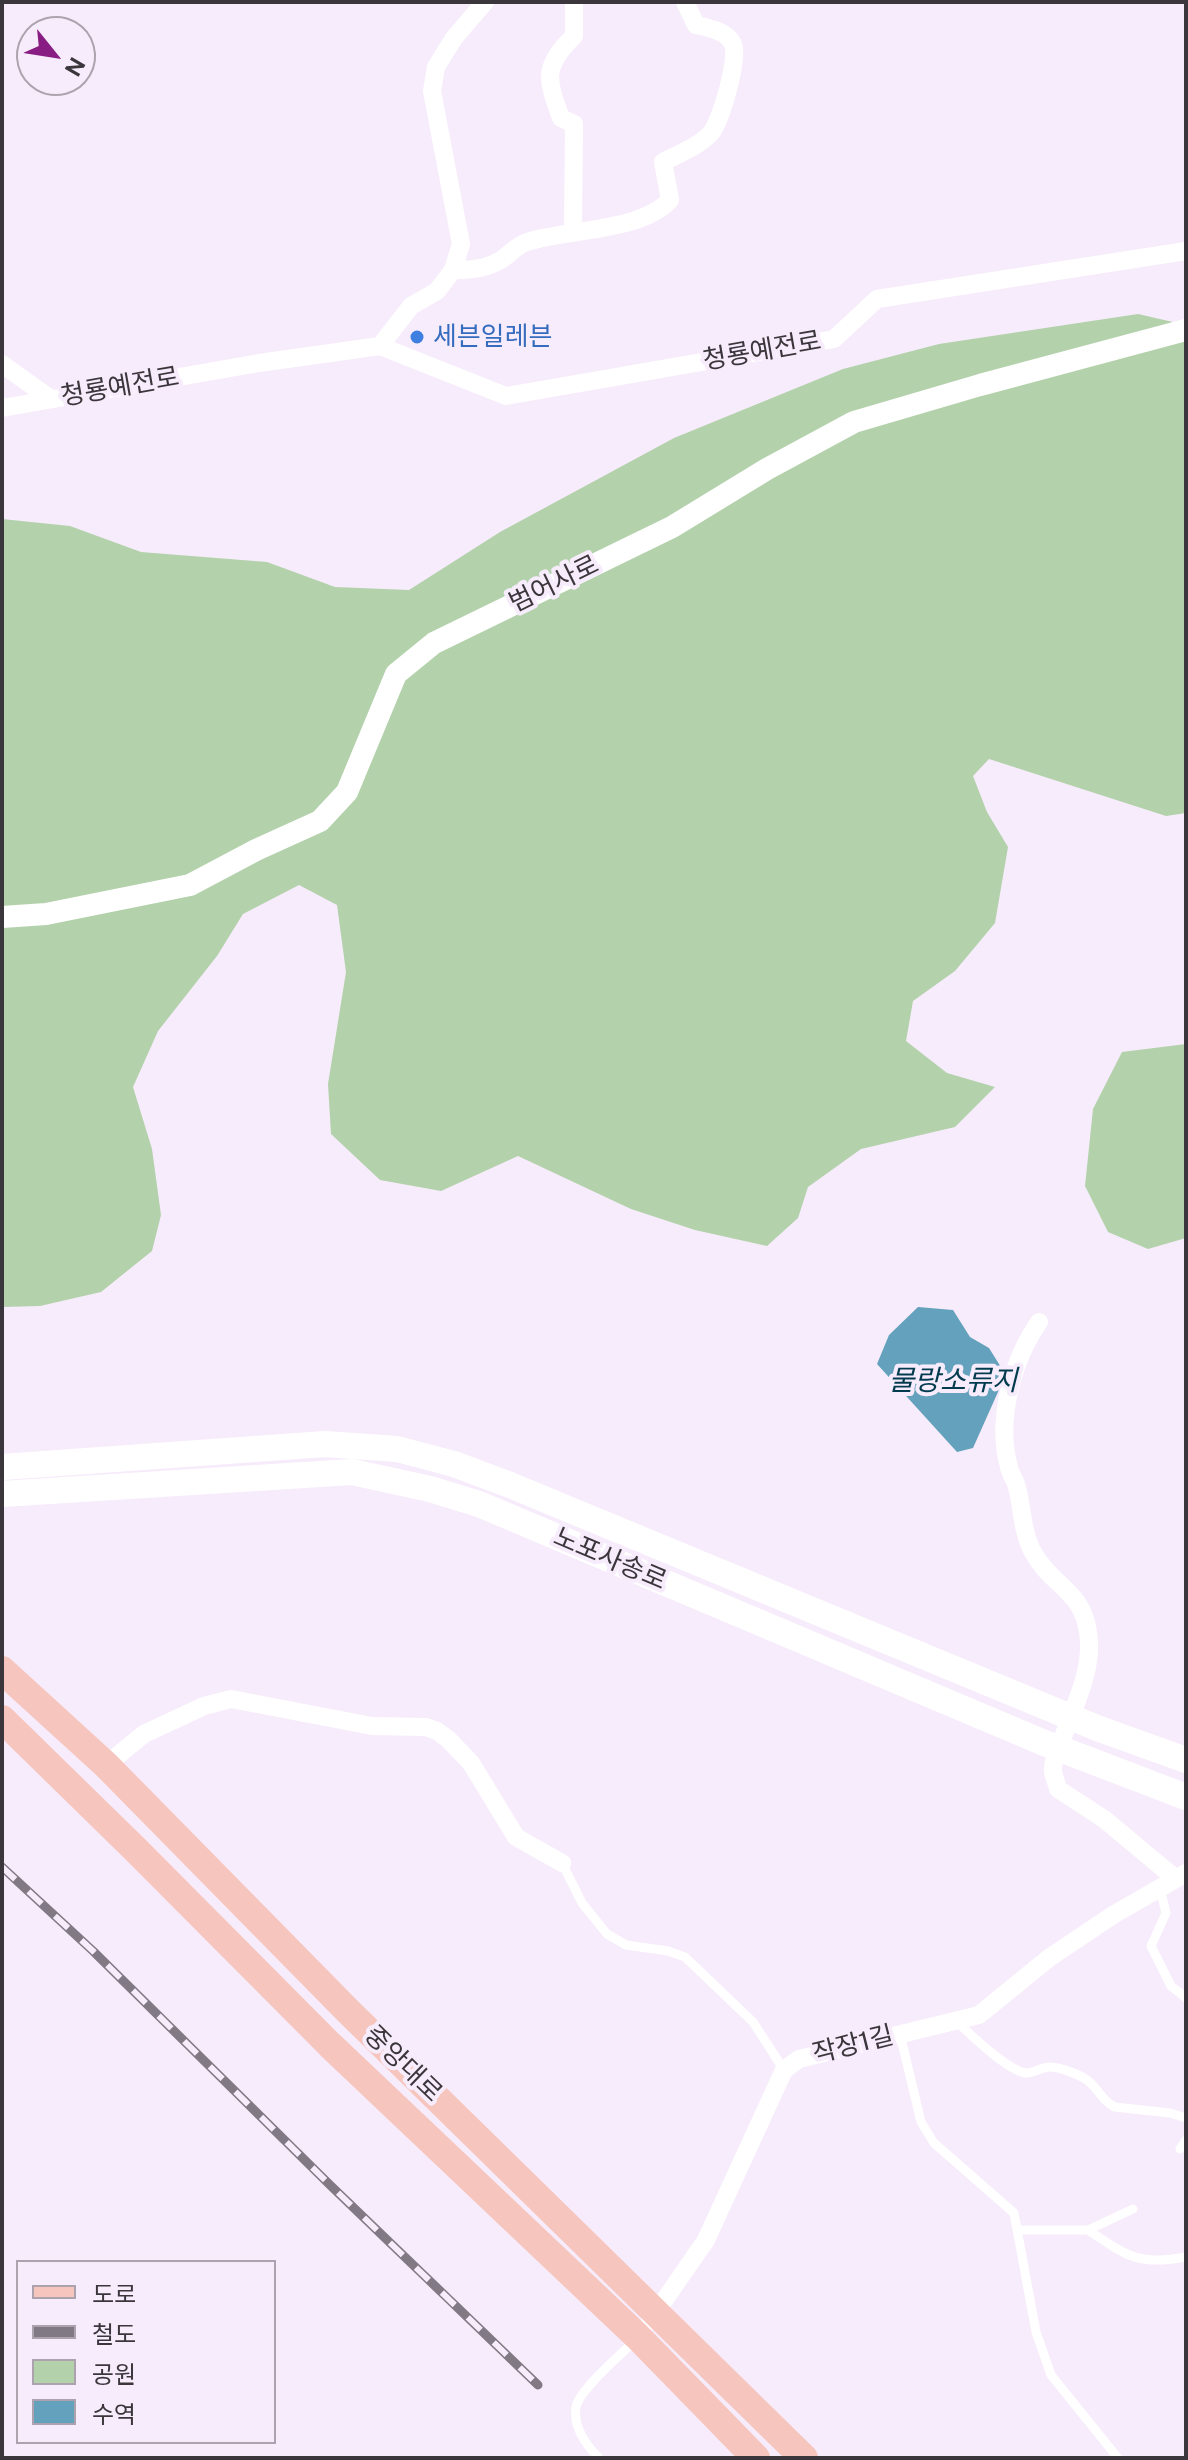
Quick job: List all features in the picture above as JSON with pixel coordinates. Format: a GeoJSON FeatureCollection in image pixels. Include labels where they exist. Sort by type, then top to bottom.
{"type":"FeatureCollection","features":[{"type":"Feature","properties":{"kind":"main road","name":"노포사송로"},"geometry":{"type":"LineString","coordinates":[[2,1467],[325,1444],[397,1449],[454,1464],[510,1485],[1097,1728],[1186,1760]]}},
{"type":"Feature","properties":{"kind":"main road","name":"노포사송로"},"geometry":{"type":"LineString","coordinates":[[2,1494],[352,1472],[430,1489],[479,1504],[1059,1748],[1185,1794]]}},
{"type":"Feature","properties":{"kind":"main road","name":"중앙대로"},"geometry":{"type":"LineString","coordinates":[[2,1670],[106,1765],[347,2010],[804,2458]]}},
{"type":"Feature","properties":{"kind":"main road","name":"중앙대로"},"geometry":{"type":"LineString","coordinates":[[2,1719],[330,2045],[638,2337],[756,2458]]}},
{"type":"Feature","properties":{"kind":"street"},"geometry":{"type":"LineString","coordinates":[[380,346],[411,306],[437,291],[453,270],[461,244],[432,91],[436,67],[454,38],[485,2]]}},
{"type":"Feature","properties":{"kind":"street"},"geometry":{"type":"LineString","coordinates":[[573,232],[574,124],[561,118],[548,84],[560,49],[574,36],[574,2]]}},
{"type":"Feature","properties":{"kind":"street"},"geometry":{"type":"LineString","coordinates":[[453,270],[479,270],[501,260],[523,243],[573,232],[595,231],[659,211],[670,200],[663,162],[712,131],[732,72],[735,47],[727,35],[696,25],[685,2]]}},
{"type":"Feature","properties":{"kind":"street","name":"청룡예전로"},"geometry":{"type":"LineString","coordinates":[[2,408],[380,346],[506,396],[834,339],[877,299],[1186,251]]}},
{"type":"Feature","properties":{"kind":"street","name":"범어사로"},"geometry":{"type":"LineString","coordinates":[[2,917],[46,914],[190,885],[320,821],[347,792],[396,674],[434,643],[672,527],[767,469],[854,422],[1186,330]]}},
{"type":"Feature","properties":{"kind":"street"},"geometry":{"type":"LineString","coordinates":[[2,364],[51,399]]}},
{"type":"Feature","properties":{"kind":"street"},"geometry":{"type":"LineString","coordinates":[[1039,1322],[1010,1388],[1005,1415],[1005,1443],[1009,1468],[1017,1485],[1023,1525],[1033,1554],[1081,1604],[1089,1652],[1086,1675],[1053,1770],[1058,1789],[1104,1819],[1174,1880]]}},
{"type":"Feature","properties":{"kind":"street"},"geometry":{"type":"LineString","coordinates":[[106,1765],[144,1734],[204,1706],[231,1699],[372,1726],[426,1727],[448,1739],[471,1763],[516,1837],[562,1863]]}},
{"type":"Feature","properties":{"kind":"street","name":"작장1길"},"geometry":{"type":"LineString","coordinates":[[638,2337],[706,2240],[784,2070],[799,2059],[979,2015],[1049,1958],[1174,1880]]}},
{"type":"Feature","properties":{"kind":"lane"},"geometry":{"type":"LineString","coordinates":[[562,1863],[582,1903],[607,1934],[626,1945],[668,1951],[685,1957],[753,2022],[784,2070]]}},
{"type":"Feature","properties":{"kind":"lane"},"geometry":{"type":"LineString","coordinates":[[1174,1880],[1166,1913],[1151,1946],[1171,1986],[1186,1998]]}},
{"type":"Feature","properties":{"kind":"lane"},"geometry":{"type":"LineString","coordinates":[[955,2020],[990,2051],[1022,2072],[1030,2073],[1047,2067],[1068,2072],[1087,2079],[1107,2104],[1186,2118]]}},
{"type":"Feature","properties":{"kind":"lane"},"geometry":{"type":"LineString","coordinates":[[900,2034],[921,2122],[934,2143],[1014,2213],[1036,2332],[1051,2375],[1118,2458]]}},
{"type":"Feature","properties":{"kind":"lane"},"geometry":{"type":"LineString","coordinates":[[1019,2230],[1088,2230],[1133,2209]]}},
{"type":"Feature","properties":{"kind":"lane"},"geometry":{"type":"LineString","coordinates":[[1088,2230],[1129,2258],[1146,2261],[1186,2257]]}},
{"type":"Feature","properties":{"kind":"lane"},"geometry":{"type":"LineString","coordinates":[[600,2458],[585,2443],[576,2406],[583,2394],[638,2337]]}},
{"type":"Feature","properties":{"kind":"green space"},"geometry":{"type":"Polygon","coordinates":[[[1138,314],[1186,325],[1186,813],[1166,816],[989,759],[973,776],[987,812],[1008,847],[995,923],[955,971],[913,1001],[906,1041],[947,1073],[995,1087],[955,1127],[861,1149],[808,1187],[798,1218],[767,1246],[695,1230],[631,1209],[518,1156],[441,1191],[380,1180],[331,1134],[328,1084],[346,972],[337,905],[299,885],[243,914],[217,956],[158,1031],[133,1087],[152,1149],[161,1215],[152,1251],[101,1292],[40,1306],[2,1307],[2,519],[70,526],[141,552],[267,562],[335,587],[409,590],[500,532],[674,438],[843,369],[939,344],[1138,314]]]}},
{"type":"Feature","properties":{"kind":"green space"},"geometry":{"type":"Polygon","coordinates":[[[1186,1044],[1186,1238],[1148,1249],[1108,1232],[1085,1186],[1093,1109],[1122,1052],[1186,1044]]]}},
{"type":"Feature","properties":{"kind":"water","name":"물랑소류지"},"geometry":{"type":"Polygon","coordinates":[[[918,1307],[953,1310],[970,1337],[989,1348],[1004,1372],[973,1448],[957,1452],[877,1364],[889,1335],[918,1307]]]}},
{"type":"Feature","properties":{"kind":"railway"},"geometry":{"type":"LineString","coordinates":[[2,1867],[93,1951],[538,2385]]}},
{"type":"Feature","properties":{"kind":"place","name":"세븐일레븐"},"geometry":{"type":"Point","coordinates":[417,337]}}]}
